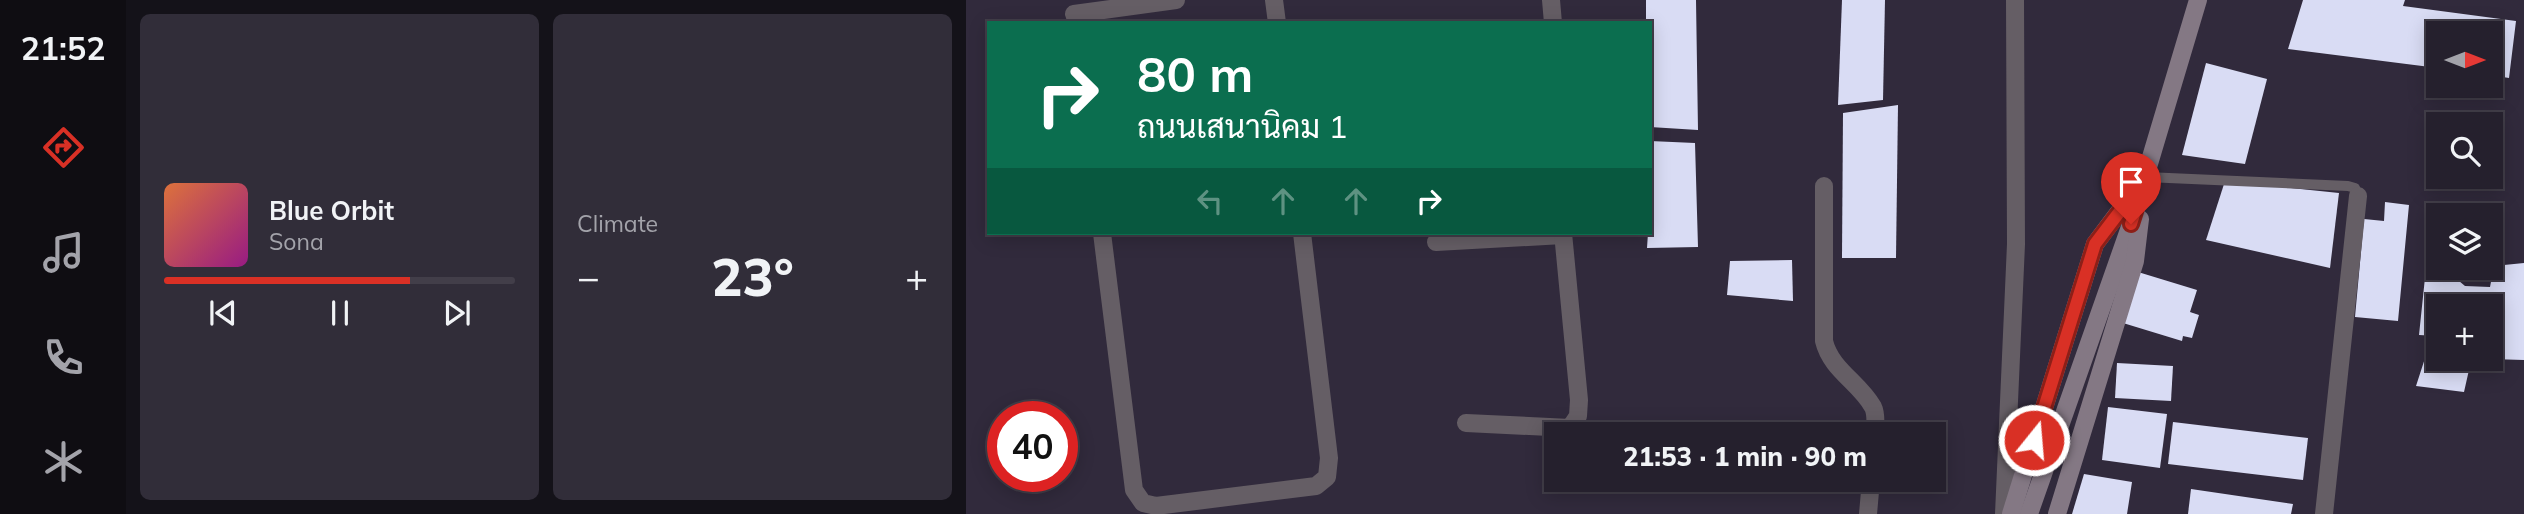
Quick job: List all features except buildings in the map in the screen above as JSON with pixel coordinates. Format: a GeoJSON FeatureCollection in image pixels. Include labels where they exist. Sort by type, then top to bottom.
{"type":"FeatureCollection","features":[{"type":"Feature","properties":{"kind":"street"},"geometry":{"type":"LineString","coordinates":[[1074,12],[1176,0]]}},
{"type":"Feature","properties":{"kind":"street"},"geometry":{"type":"LineString","coordinates":[[1274,0],[1277,21]]}},
{"type":"Feature","properties":{"kind":"street"},"geometry":{"type":"LineString","coordinates":[[1551,0],[1553,21]]}},
{"type":"Feature","properties":{"kind":"street"},"geometry":{"type":"LineString","coordinates":[[2004,514],[2016,244],[2015,0]]}},
{"type":"Feature","properties":{"kind":"street"},"geometry":{"type":"LineString","coordinates":[[2029,514],[2131,224],[2198,0]]}},
{"type":"Feature","properties":{"kind":"street"},"geometry":{"type":"LineString","coordinates":[[2011,514],[2095,244],[2146,177]]}},
{"type":"Feature","properties":{"kind":"street"},"geometry":{"type":"LineString","coordinates":[[2057,514],[2135,261],[2146,177]]}},
{"type":"Feature","properties":{"kind":"street"},"geometry":{"type":"LineString","coordinates":[[1824,186],[1824,341],[1827,354],[1834,364],[1873,408],[1876,422]]}},
{"type":"Feature","properties":{"kind":"street"},"geometry":{"type":"LineString","coordinates":[[2324,514],[2358,196]]}},
{"type":"Feature","properties":{"kind":"street"},"geometry":{"type":"LineString","coordinates":[[1102,235],[1134,490],[1143,503],[1156,506],[1316,486],[1327,477],[1329,458],[1302,235]]}},
{"type":"Feature","properties":{"kind":"street"},"geometry":{"type":"LineString","coordinates":[[1436,242],[1547,235]]}},
{"type":"Feature","properties":{"kind":"street"},"geometry":{"type":"LineString","coordinates":[[1466,423],[1570,428],[1578,416],[1579,400],[1563,235]]}},
{"type":"Feature","properties":{"kind":"street"},"geometry":{"type":"LineString","coordinates":[[1868,514],[1870,492]]}},
{"type":"Feature","properties":{"kind":"lane"},"geometry":{"type":"LineString","coordinates":[[2146,177],[2348,186],[2355,188],[2358,196]]}},
{"type":"Feature","properties":{"kind":"route"},"geometry":{"type":"LineString","coordinates":[[2034,440],[2095,244],[2146,177],[2131,224]]}}]}
